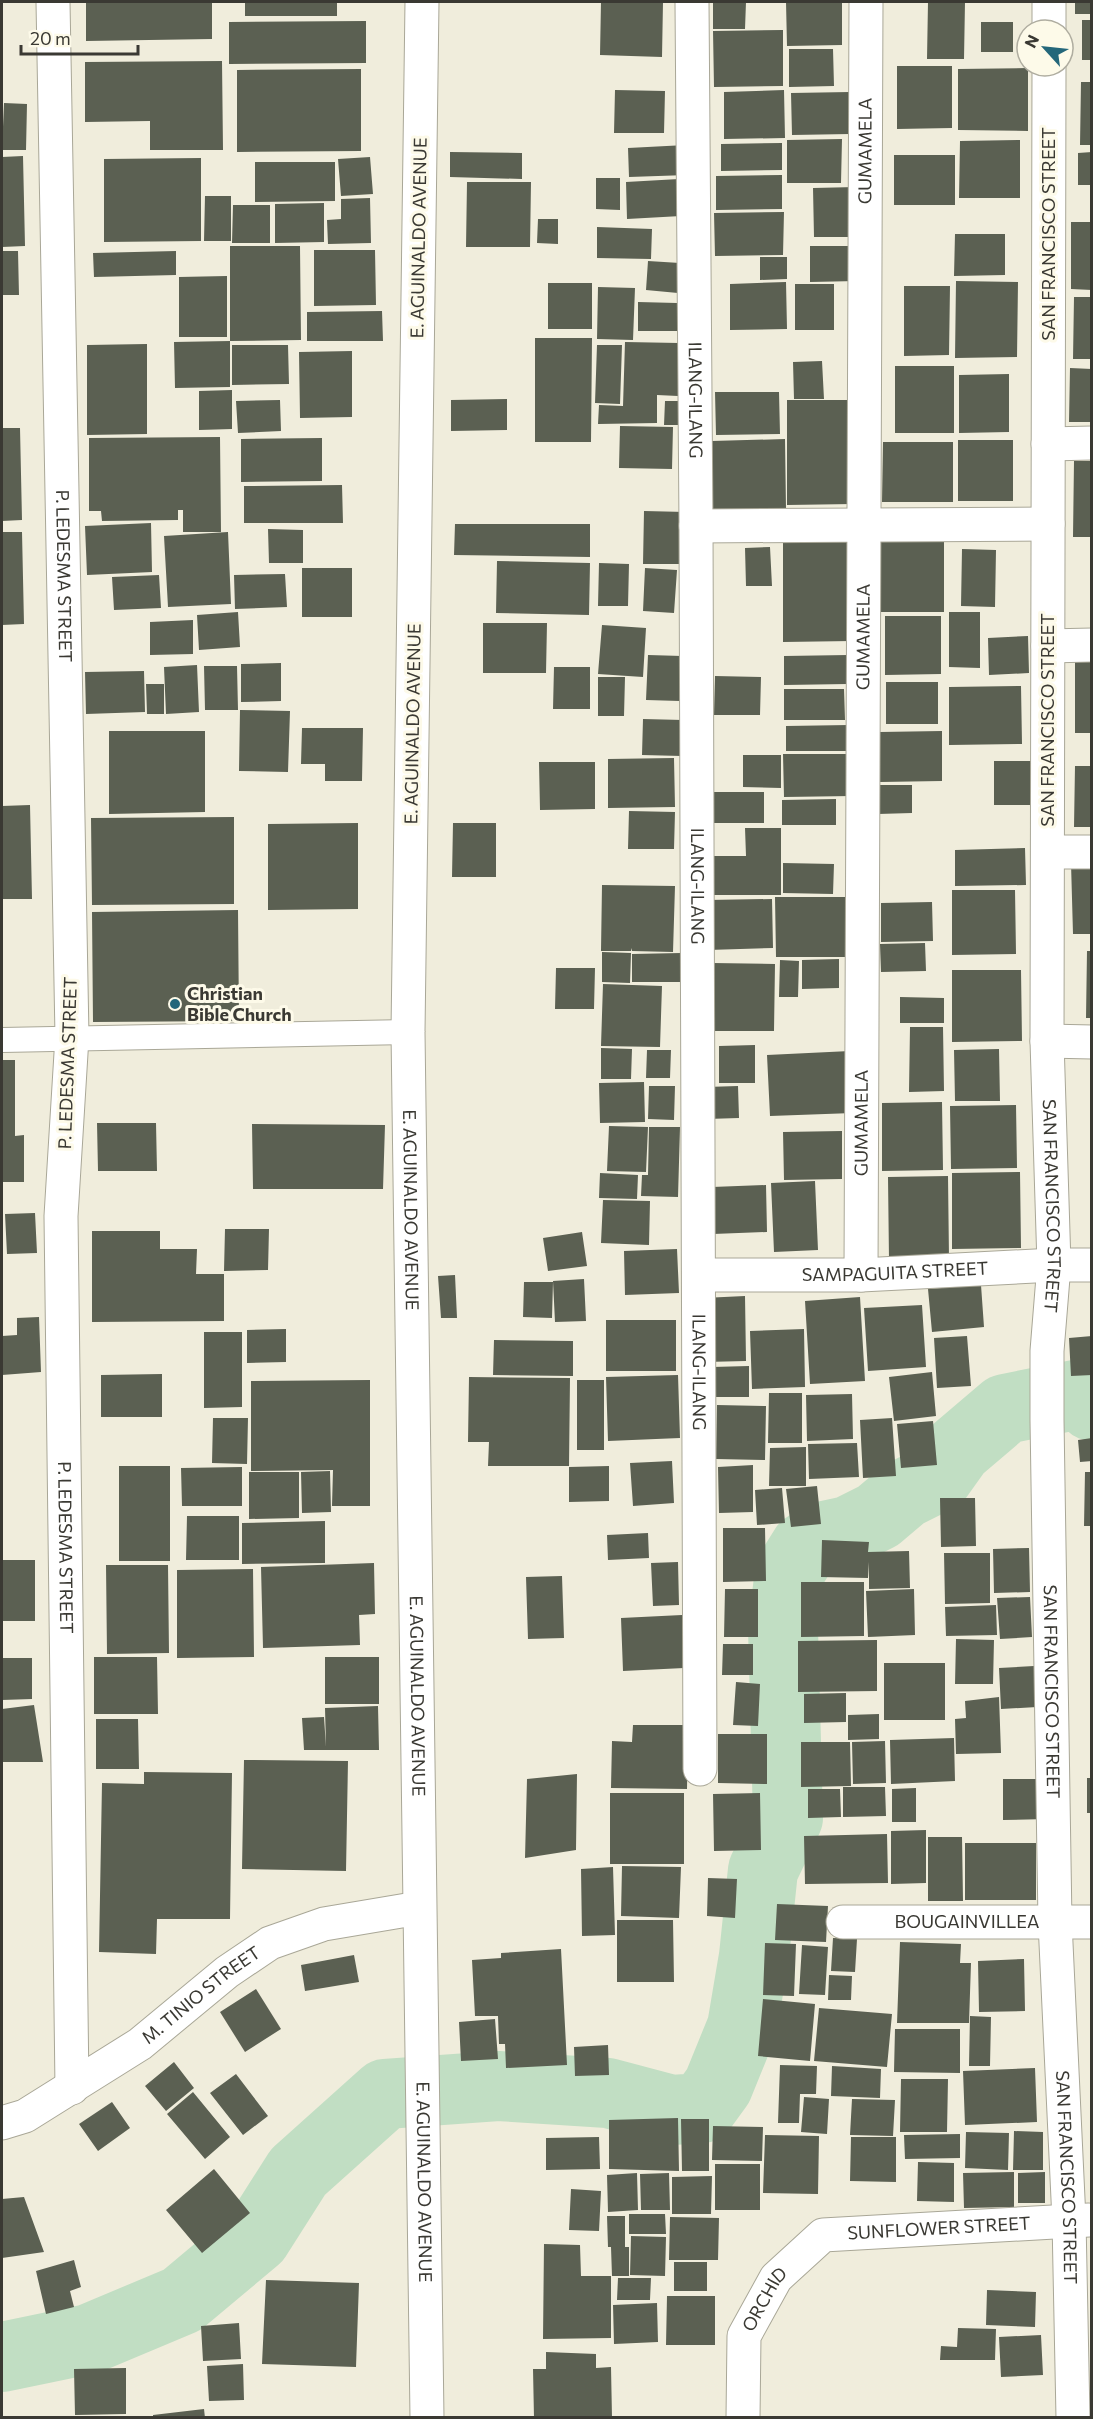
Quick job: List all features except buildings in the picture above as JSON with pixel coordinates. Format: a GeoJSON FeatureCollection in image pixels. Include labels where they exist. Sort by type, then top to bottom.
{"type":"FeatureCollection","features":[{"type":"Feature","properties":{"kind":"street","name":"P. LEDESMA STREET"},"geometry":{"type":"LineString","coordinates":[[53,2],[72,1037],[61,1216],[72,2088]]}},
{"type":"Feature","properties":{"kind":"street","name":"E. AGUINALDO AVENUE"},"geometry":{"type":"LineString","coordinates":[[422,2],[408,1032],[428,2418]]}},
{"type":"Feature","properties":{"kind":"street","name":"ILANG-ILANG"},"geometry":{"type":"LineString","coordinates":[[692,2],[700,1768]]}},
{"type":"Feature","properties":{"kind":"street","name":"GUMAMELA"},"geometry":{"type":"LineString","coordinates":[[861,1275],[866,2]]}},
{"type":"Feature","properties":{"kind":"street"},"geometry":{"type":"LineString","coordinates":[[1049,2],[1049,18]]}},
{"type":"Feature","properties":{"kind":"street","name":"SAN FRANCISCO STREET"},"geometry":{"type":"LineString","coordinates":[[1049,78],[1047,1041],[1054,1265],[1047,1351],[1047,1420],[1054,1922],[1080,2220],[1073,2418]]}},
{"type":"Feature","properties":{"kind":"street"},"geometry":{"type":"LineString","coordinates":[[1048,444],[1092,443]]}},
{"type":"Feature","properties":{"kind":"street"},"geometry":{"type":"LineString","coordinates":[[696,526],[1048,524]]}},
{"type":"Feature","properties":{"kind":"street"},"geometry":{"type":"LineString","coordinates":[[1048,646],[1092,645]]}},
{"type":"Feature","properties":{"kind":"street"},"geometry":{"type":"LineString","coordinates":[[1048,852],[1092,852]]}},
{"type":"Feature","properties":{"kind":"street"},"geometry":{"type":"LineString","coordinates":[[1047,1041],[1092,1042]]}},
{"type":"Feature","properties":{"kind":"street","name":"SAMPAGUITA STREET"},"geometry":{"type":"LineString","coordinates":[[699,1275],[861,1275],[1092,1265]]}},
{"type":"Feature","properties":{"kind":"street","name":"M. TINIO STREET"},"geometry":{"type":"LineString","coordinates":[[2,2123],[25,2116],[140,2044],[226,1972],[270,1943],[324,1924],[419,1908]]}},
{"type":"Feature","properties":{"kind":"street","name":"BOUGAINVILLEA"},"geometry":{"type":"LineString","coordinates":[[843,1922],[1092,1922]]}},
{"type":"Feature","properties":{"kind":"street","name":"SUNFLOWER STREET"},"geometry":{"type":"LineString","coordinates":[[823,2235],[1080,2220]]}},
{"type":"Feature","properties":{"kind":"street","name":"ORCHID"},"geometry":{"type":"LineString","coordinates":[[743,2418],[744,2336],[776,2278],[823,2235]]}},
{"type":"Feature","properties":{"kind":"lane"},"geometry":{"type":"LineString","coordinates":[[2,1040],[408,1032]]}},
{"type":"Feature","properties":{"kind":"waterway"},"geometry":{"type":"LineString","coordinates":[[2,2357],[89,2339],[182,2300],[256,2238],[298,2172],[385,2094],[498,2086],[608,2093],[672,2110],[702,2108],[718,2086],[742,2027],[754,1956],[763,1870],[788,1818],[783,1628],[790,1571],[805,1547],[820,1537],[848,1531],[878,1516],[904,1494],[938,1477],[958,1449],[1005,1409],[1080,1394],[1092,1406]]}},
{"type":"Feature","properties":{"kind":"place","name":"Christian Bible Church"},"geometry":{"type":"Point","coordinates":[175,1004]}}]}
